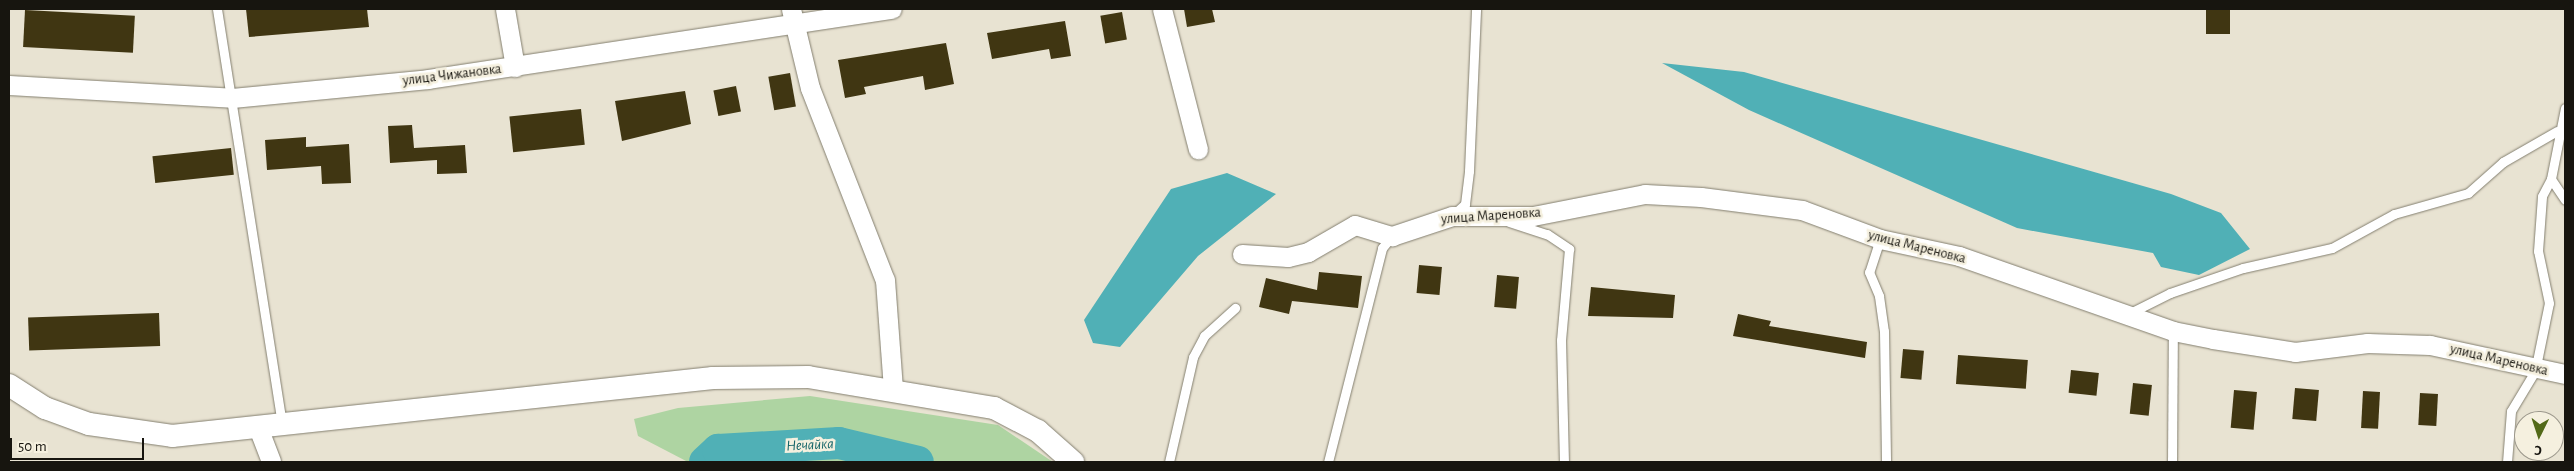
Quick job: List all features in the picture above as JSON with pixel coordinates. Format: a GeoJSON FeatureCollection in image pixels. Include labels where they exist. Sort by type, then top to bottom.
{"type":"FeatureCollection","features":[{"type":"Feature","properties":{"kind":"street"},"geometry":{"type":"LineString","coordinates":[[505,9],[515,66]]}},
{"type":"Feature","properties":{"kind":"street","name":"улица Чижановка"},"geometry":{"type":"LineString","coordinates":[[9,85],[232,98],[515,66],[792,16],[892,9]]}},
{"type":"Feature","properties":{"kind":"street"},"geometry":{"type":"LineString","coordinates":[[1162,9],[1198,150]]}},
{"type":"Feature","properties":{"kind":"street"},"geometry":{"type":"LineString","coordinates":[[792,16],[810,88],[885,280],[893,389]]}},
{"type":"Feature","properties":{"kind":"street","name":"улица Мареновка"},"geometry":{"type":"LineString","coordinates":[[1392,236],[1452,216],[1500,219],[1645,194],[1802,210],[1880,239],[1958,256],[2173,331],[2296,352],[2367,343],[2430,345],[2485,354],[2535,371],[2565,374]]}},
{"type":"Feature","properties":{"kind":"street"},"geometry":{"type":"LineString","coordinates":[[1242,254],[1301,254],[1354,225],[1392,236]]}},
{"type":"Feature","properties":{"kind":"street"},"geometry":{"type":"LineString","coordinates":[[9,385],[45,408],[88,424],[172,436],[259,430],[713,378],[808,377],[893,389],[994,408],[1038,431],[1073,462]]}},
{"type":"Feature","properties":{"kind":"street"},"geometry":{"type":"LineString","coordinates":[[259,430],[271,462]]}},
{"type":"Feature","properties":{"kind":"lane"},"geometry":{"type":"LineString","coordinates":[[217,9],[282,427]]}},
{"type":"Feature","properties":{"kind":"lane"},"geometry":{"type":"LineString","coordinates":[[1452,216],[1465,204],[1470,171],[1476,9]]}},
{"type":"Feature","properties":{"kind":"lane"},"geometry":{"type":"LineString","coordinates":[[2507,462],[2511,411],[2535,371],[2549,304],[2538,251],[2542,196],[2551,179],[2557,131],[2565,108]]}},
{"type":"Feature","properties":{"kind":"lane"},"geometry":{"type":"LineString","coordinates":[[2126,315],[2170,293],[2243,268],[2332,248],[2394,214],[2468,193],[2503,162],[2557,131]]}},
{"type":"Feature","properties":{"kind":"lane"},"geometry":{"type":"LineString","coordinates":[[2551,179],[2565,200]]}},
{"type":"Feature","properties":{"kind":"lane"},"geometry":{"type":"LineString","coordinates":[[1500,219],[1547,234],[1568,249],[1561,340],[1564,462]]}},
{"type":"Feature","properties":{"kind":"lane"},"geometry":{"type":"LineString","coordinates":[[1328,462],[1382,248],[1392,236]]}},
{"type":"Feature","properties":{"kind":"lane"},"geometry":{"type":"LineString","coordinates":[[1880,239],[1869,272],[1879,296],[1884,331],[1886,462]]}},
{"type":"Feature","properties":{"kind":"lane"},"geometry":{"type":"LineString","coordinates":[[1169,462],[1193,357],[1204,336],[1235,308]]}},
{"type":"Feature","properties":{"kind":"lane"},"geometry":{"type":"LineString","coordinates":[[2172,462],[2173,331]]}},
{"type":"Feature","properties":{"kind":"green space"},"geometry":{"type":"Polygon","coordinates":[[[810,396],[998,425],[1053,462],[688,462],[638,436],[634,419],[678,408],[810,396]]]}},
{"type":"Feature","properties":{"kind":"water"},"geometry":{"type":"Polygon","coordinates":[[[1662,63],[1744,72],[2171,194],[2221,213],[2250,249],[2199,275],[2161,267],[2153,253],[2017,228],[1749,110],[1662,63]]]}},
{"type":"Feature","properties":{"kind":"water"},"geometry":{"type":"Polygon","coordinates":[[[1227,173],[1276,194],[1198,256],[1120,347],[1093,343],[1084,320],[1171,189],[1227,173]]]}},
{"type":"Feature","properties":{"kind":"building"},"geometry":{"type":"Polygon","coordinates":[[[246,9],[367,9],[369,27],[249,37],[246,9]]]}},
{"type":"Feature","properties":{"kind":"building"},"geometry":{"type":"Polygon","coordinates":[[[1184,9],[1212,9],[1215,22],[1187,27],[1184,9]]]}},
{"type":"Feature","properties":{"kind":"building"},"geometry":{"type":"Polygon","coordinates":[[[2206,9],[2230,9],[2230,34],[2206,34],[2206,9]]]}},
{"type":"Feature","properties":{"kind":"building"},"geometry":{"type":"Polygon","coordinates":[[[25,10],[135,16],[133,53],[23,47],[25,10]]]}},
{"type":"Feature","properties":{"kind":"building"},"geometry":{"type":"Polygon","coordinates":[[[1122,12],[1127,40],[1105,43],[1100,16],[1122,12]]]}},
{"type":"Feature","properties":{"kind":"building"},"geometry":{"type":"Polygon","coordinates":[[[1065,21],[1071,56],[1051,59],[1049,49],[992,59],[987,33],[1065,21]]]}},
{"type":"Feature","properties":{"kind":"building"},"geometry":{"type":"Polygon","coordinates":[[[946,43],[954,84],[925,90],[923,76],[864,87],[866,94],[845,98],[838,60],[946,43]]]}},
{"type":"Feature","properties":{"kind":"building"},"geometry":{"type":"Polygon","coordinates":[[[790,73],[796,106],[774,110],[768,77],[790,73]]]}},
{"type":"Feature","properties":{"kind":"building"},"geometry":{"type":"Polygon","coordinates":[[[736,86],[741,112],[718,116],[713,90],[736,86]]]}},
{"type":"Feature","properties":{"kind":"building"},"geometry":{"type":"Polygon","coordinates":[[[685,91],[691,124],[622,141],[615,101],[685,91]]]}},
{"type":"Feature","properties":{"kind":"building"},"geometry":{"type":"Polygon","coordinates":[[[581,109],[585,145],[513,152],[509,117],[581,109]]]}},
{"type":"Feature","properties":{"kind":"building"},"geometry":{"type":"Polygon","coordinates":[[[412,125],[414,148],[465,145],[467,173],[437,174],[437,160],[390,163],[388,126],[412,125]]]}},
{"type":"Feature","properties":{"kind":"building"},"geometry":{"type":"Polygon","coordinates":[[[306,137],[306,147],[349,144],[351,183],[322,184],[321,166],[267,170],[265,140],[306,137]]]}},
{"type":"Feature","properties":{"kind":"building"},"geometry":{"type":"Polygon","coordinates":[[[231,148],[234,175],[155,183],[152,156],[231,148]]]}},
{"type":"Feature","properties":{"kind":"building"},"geometry":{"type":"Polygon","coordinates":[[[1419,265],[1442,267],[1439,295],[1417,293],[1419,265]]]}},
{"type":"Feature","properties":{"kind":"building"},"geometry":{"type":"Polygon","coordinates":[[[1319,272],[1362,276],[1358,308],[1292,301],[1289,314],[1259,307],[1266,278],[1317,290],[1319,272]]]}},
{"type":"Feature","properties":{"kind":"building"},"geometry":{"type":"Polygon","coordinates":[[[1497,275],[1519,277],[1516,309],[1494,307],[1497,275]]]}},
{"type":"Feature","properties":{"kind":"building"},"geometry":{"type":"Polygon","coordinates":[[[1591,287],[1675,295],[1673,318],[1588,316],[1591,287]]]}},
{"type":"Feature","properties":{"kind":"building"},"geometry":{"type":"Polygon","coordinates":[[[159,313],[160,346],[29,351],[28,318],[159,313]]]}},
{"type":"Feature","properties":{"kind":"building"},"geometry":{"type":"Polygon","coordinates":[[[1738,314],[1771,321],[1769,326],[1867,342],[1865,358],[1733,336],[1738,314]]]}},
{"type":"Feature","properties":{"kind":"building"},"geometry":{"type":"Polygon","coordinates":[[[1903,349],[1924,351],[1921,380],[1900,378],[1903,349]]]}},
{"type":"Feature","properties":{"kind":"building"},"geometry":{"type":"Polygon","coordinates":[[[1958,355],[2028,360],[2026,389],[1956,384],[1958,355]]]}},
{"type":"Feature","properties":{"kind":"building"},"geometry":{"type":"Polygon","coordinates":[[[2071,370],[2099,373],[2096,396],[2069,393],[2071,370]]]}},
{"type":"Feature","properties":{"kind":"building"},"geometry":{"type":"Polygon","coordinates":[[[2133,383],[2152,385],[2149,416],[2130,414],[2133,383]]]}},
{"type":"Feature","properties":{"kind":"building"},"geometry":{"type":"Polygon","coordinates":[[[2295,388],[2319,390],[2316,421],[2292,419],[2295,388]]]}},
{"type":"Feature","properties":{"kind":"building"},"geometry":{"type":"Polygon","coordinates":[[[2234,390],[2257,392],[2254,430],[2231,428],[2234,390]]]}},
{"type":"Feature","properties":{"kind":"building"},"geometry":{"type":"Polygon","coordinates":[[[2363,391],[2380,392],[2378,429],[2361,428],[2363,391]]]}},
{"type":"Feature","properties":{"kind":"building"},"geometry":{"type":"Polygon","coordinates":[[[2420,393],[2438,394],[2436,426],[2418,425],[2420,393]]]}},
{"type":"Feature","properties":{"kind":"waterway","name":"Нечайка"},"geometry":{"type":"LineString","coordinates":[[705,462],[718,450],[839,443],[918,462]]}}]}
